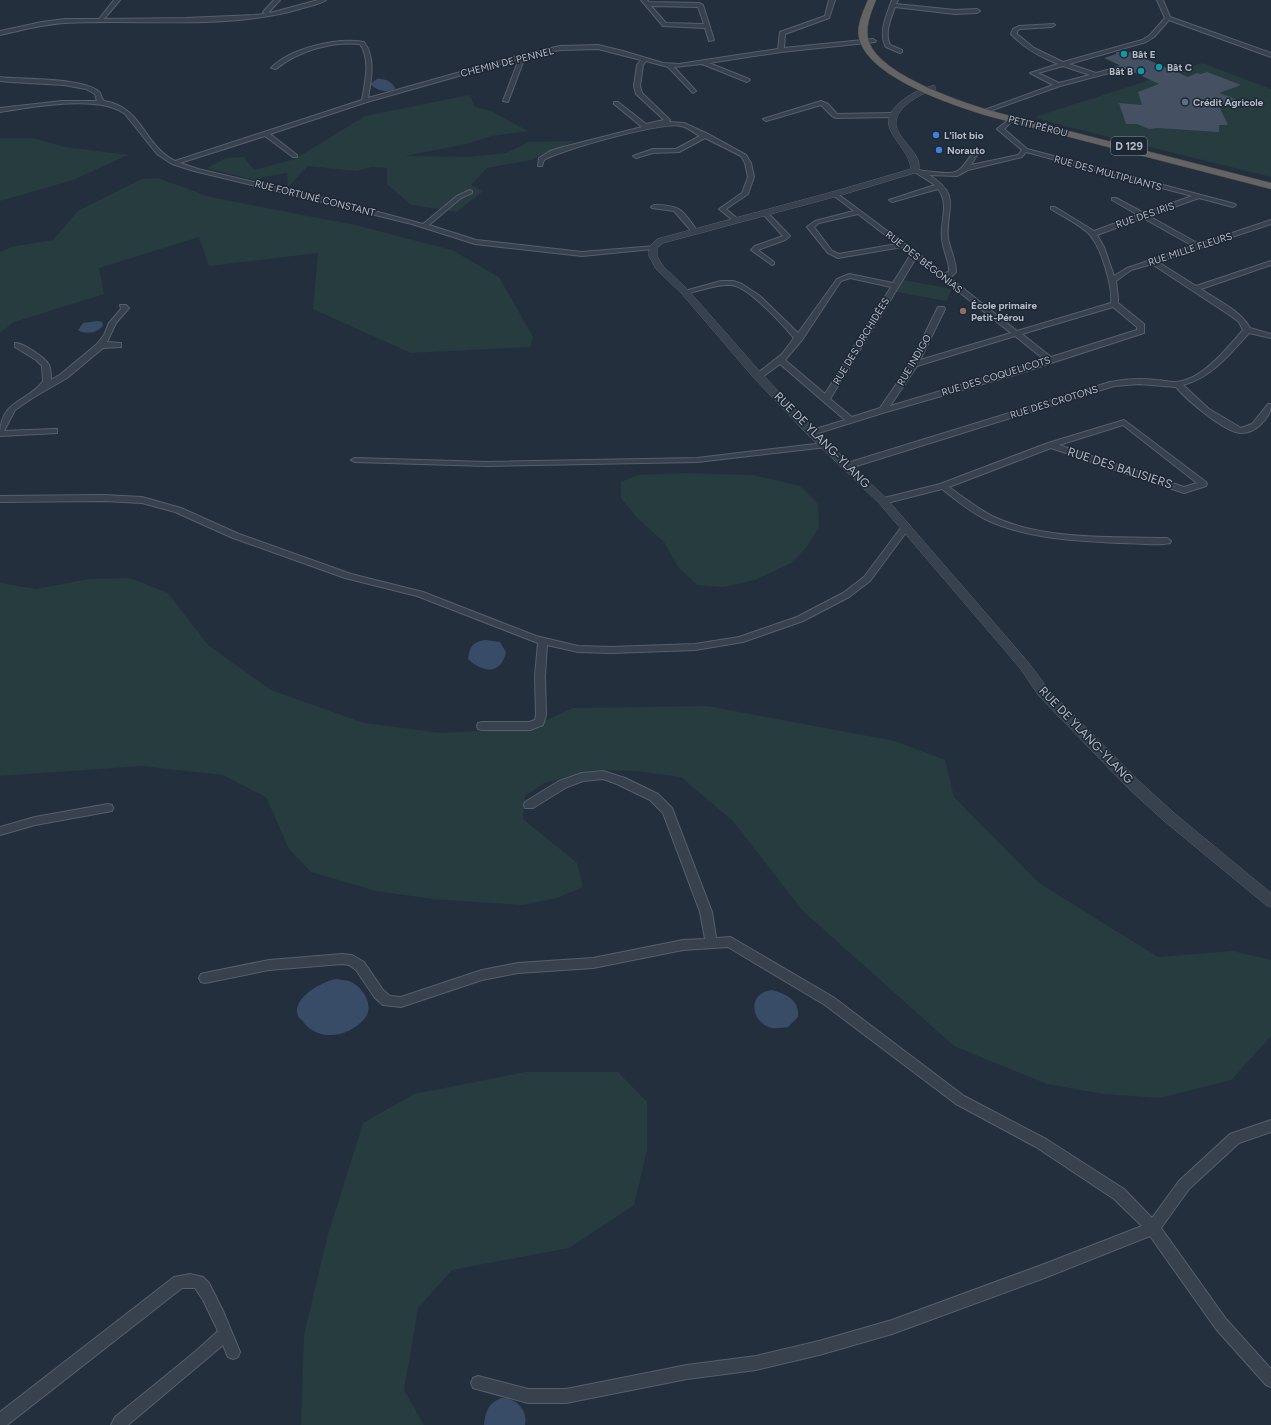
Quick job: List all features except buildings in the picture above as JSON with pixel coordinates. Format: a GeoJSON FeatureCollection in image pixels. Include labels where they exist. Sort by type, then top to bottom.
{"type":"FeatureCollection","features":[{"type":"Feature","properties":{"kind":"highway"},"geometry":{"type":"LineString","coordinates":[[869,41],[864,25],[872,0]]}},
{"type":"Feature","properties":{"kind":"highway"},"geometry":{"type":"LineString","coordinates":[[869,41],[880,0]]}},
{"type":"Feature","properties":{"kind":"highway","name":"PETIT PÉROU"},"geometry":{"type":"LineString","coordinates":[[869,41],[878,60],[889,70],[928,89],[985,110],[1271,186]]}},
{"type":"Feature","properties":{"kind":"highway","name":"PETIT PÉROU"},"geometry":{"type":"LineString","coordinates":[[985,110],[1271,182]]}},
{"type":"Feature","properties":{"kind":"street"},"geometry":{"type":"LineString","coordinates":[[100,21],[110,7],[118,0]]}},
{"type":"Feature","properties":{"kind":"street"},"geometry":{"type":"LineString","coordinates":[[268,15],[266,12],[268,8],[277,0]]}},
{"type":"Feature","properties":{"kind":"street"},"geometry":{"type":"LineString","coordinates":[[0,33],[58,22],[192,20],[268,15],[323,0]]}},
{"type":"Feature","properties":{"kind":"street"},"geometry":{"type":"LineString","coordinates":[[781,50],[782,33],[827,17],[832,0]]}},
{"type":"Feature","properties":{"kind":"street"},"geometry":{"type":"LineString","coordinates":[[1160,0],[1168,18],[1271,55]]}},
{"type":"Feature","properties":{"kind":"street"},"geometry":{"type":"LineString","coordinates":[[646,2],[665,25],[707,26]]}},
{"type":"Feature","properties":{"kind":"street"},"geometry":{"type":"LineString","coordinates":[[646,2],[694,4],[701,6],[711,40]]}},
{"type":"Feature","properties":{"kind":"street"},"geometry":{"type":"LineString","coordinates":[[900,52],[890,47],[885,40],[885,33],[894,3],[955,12],[977,12]]}},
{"type":"Feature","properties":{"kind":"street"},"geometry":{"type":"LineString","coordinates":[[1058,85],[1033,73],[1144,41],[1152,36],[1168,18]]}},
{"type":"Feature","properties":{"kind":"street"},"geometry":{"type":"LineString","coordinates":[[1052,25],[1018,28],[1015,30],[1014,34],[1033,51],[1062,64],[1097,75]]}},
{"type":"Feature","properties":{"kind":"street","name":"CHEMIN DE PENNEL"},"geometry":{"type":"LineString","coordinates":[[174,163],[365,101],[523,56],[560,48],[598,47],[622,52],[644,60],[670,66],[684,66],[781,50],[869,41]]}},
{"type":"Feature","properties":{"kind":"street"},"geometry":{"type":"LineString","coordinates":[[274,68],[280,63],[303,52],[326,45],[346,42],[362,43],[368,51],[369,59],[365,101]]}},
{"type":"Feature","properties":{"kind":"street"},"geometry":{"type":"LineString","coordinates":[[506,101],[523,56]]}},
{"type":"Feature","properties":{"kind":"street"},"geometry":{"type":"LineString","coordinates":[[644,60],[640,65],[637,86],[639,94],[667,119]]}},
{"type":"Feature","properties":{"kind":"street"},"geometry":{"type":"LineString","coordinates":[[704,63],[747,80]]}},
{"type":"Feature","properties":{"kind":"street"},"geometry":{"type":"LineString","coordinates":[[670,66],[693,91]]}},
{"type":"Feature","properties":{"kind":"street"},"geometry":{"type":"LineString","coordinates":[[985,110],[1058,85],[1122,68]]}},
{"type":"Feature","properties":{"kind":"street"},"geometry":{"type":"LineString","coordinates":[[0,79],[50,82],[83,87],[97,93],[102,102]]}},
{"type":"Feature","properties":{"kind":"street"},"geometry":{"type":"LineString","coordinates":[[928,89],[915,94],[900,105],[892,115],[891,123],[894,131],[915,162],[918,172],[940,186],[947,201],[945,239],[953,266],[953,272],[945,278]]}},
{"type":"Feature","properties":{"kind":"street","name":"RUE FORTUNÉ CONSTANT"},"geometry":{"type":"LineString","coordinates":[[0,110],[44,104],[110,103],[121,108],[158,152],[174,163],[196,170],[340,204],[424,226],[475,242],[590,254],[653,247]]}},
{"type":"Feature","properties":{"kind":"street"},"geometry":{"type":"LineString","coordinates":[[616,103],[642,125]]}},
{"type":"Feature","properties":{"kind":"street"},"geometry":{"type":"LineString","coordinates":[[766,119],[821,103],[826,105],[836,116],[892,115]]}},
{"type":"Feature","properties":{"kind":"street"},"geometry":{"type":"LineString","coordinates":[[618,130],[642,125],[646,126],[667,121],[667,119],[679,117]]}},
{"type":"Feature","properties":{"kind":"street","name":"RUE DES MULTIPLIANTS"},"geometry":{"type":"LineString","coordinates":[[1007,123],[1000,129],[1025,150],[1232,205]]}},
{"type":"Feature","properties":{"kind":"street"},"geometry":{"type":"LineString","coordinates":[[540,165],[541,159],[546,155],[564,148],[622,134],[672,124],[682,124],[743,155],[748,163],[751,177],[745,194],[722,209],[737,221]]}},
{"type":"Feature","properties":{"kind":"street"},"geometry":{"type":"LineString","coordinates":[[264,133],[295,156]]}},
{"type":"Feature","properties":{"kind":"street"},"geometry":{"type":"LineString","coordinates":[[636,156],[652,151],[677,151],[706,135]]}},
{"type":"Feature","properties":{"kind":"street"},"geometry":{"type":"LineString","coordinates":[[653,247],[660,241],[918,172],[954,175],[963,172],[967,168],[977,150]]}},
{"type":"Feature","properties":{"kind":"street"},"geometry":{"type":"LineString","coordinates":[[967,168],[1020,156],[1025,150]]}},
{"type":"Feature","properties":{"kind":"street"},"geometry":{"type":"LineString","coordinates":[[892,200],[940,186]]}},
{"type":"Feature","properties":{"kind":"street"},"geometry":{"type":"LineString","coordinates":[[424,226],[459,196],[470,192]]}},
{"type":"Feature","properties":{"kind":"street","name":"RUE DES BÉGONIAS"},"geometry":{"type":"LineString","coordinates":[[835,194],[915,254],[1050,360]]}},
{"type":"Feature","properties":{"kind":"street","name":"RUE DES IRIS"},"geometry":{"type":"LineString","coordinates":[[1092,234],[1198,196]]}},
{"type":"Feature","properties":{"kind":"street"},"geometry":{"type":"LineString","coordinates":[[1114,199],[1198,246]]}},
{"type":"Feature","properties":{"kind":"street"},"geometry":{"type":"LineString","coordinates":[[654,207],[678,209],[694,232]]}},
{"type":"Feature","properties":{"kind":"street"},"geometry":{"type":"LineString","coordinates":[[914,364],[1114,304],[1116,294],[1099,244],[1092,234],[1053,208]]}},
{"type":"Feature","properties":{"kind":"street"},"geometry":{"type":"LineString","coordinates":[[859,212],[817,222],[810,227],[830,252],[838,256],[902,245]]}},
{"type":"Feature","properties":{"kind":"street"},"geometry":{"type":"LineString","coordinates":[[765,213],[787,236],[783,239],[757,247],[754,250],[772,263]]}},
{"type":"Feature","properties":{"kind":"street","name":"RUE MILLE FLEURS"},"geometry":{"type":"LineString","coordinates":[[1112,282],[1125,271],[1271,222]]}},
{"type":"Feature","properties":{"kind":"street","name":"RUE DE YLANG-YLANG"},"geometry":{"type":"LineString","coordinates":[[653,247],[653,256],[659,267],[685,292],[758,376],[824,445],[883,501],[1019,660],[1044,693],[1134,784],[1169,817],[1271,901]]}},
{"type":"Feature","properties":{"kind":"street","name":"RUE DES ORCHIDÉES"},"geometry":{"type":"LineString","coordinates":[[852,421],[826,398],[842,375],[894,285],[915,254]]}},
{"type":"Feature","properties":{"kind":"street"},"geometry":{"type":"LineString","coordinates":[[1153,261],[1234,314],[1242,321],[1247,330],[1271,336]]}},
{"type":"Feature","properties":{"kind":"street"},"geometry":{"type":"LineString","coordinates":[[1195,289],[1271,263]]}},
{"type":"Feature","properties":{"kind":"street"},"geometry":{"type":"LineString","coordinates":[[758,376],[780,360],[799,338],[839,280],[849,276],[894,285]]}},
{"type":"Feature","properties":{"kind":"street"},"geometry":{"type":"LineString","coordinates":[[685,292],[720,285],[739,284],[750,291],[799,338]]}},
{"type":"Feature","properties":{"kind":"street","name":"RUE DES COQUELICOTS"},"geometry":{"type":"LineString","coordinates":[[812,432],[1139,333],[1142,329],[1141,326],[1114,304]]}},
{"type":"Feature","properties":{"kind":"street"},"geometry":{"type":"LineString","coordinates":[[0,430],[12,409],[41,389],[64,376],[100,346],[108,335],[113,323],[123,312],[125,308],[123,307]]}},
{"type":"Feature","properties":{"kind":"street","name":"RUE INDIGO"},"geometry":{"type":"LineString","coordinates":[[883,410],[914,364],[941,309]]}},
{"type":"Feature","properties":{"kind":"street","name":"RUE DES CROTONS"},"geometry":{"type":"LineString","coordinates":[[847,466],[1113,384],[1137,382],[1178,384],[1197,377],[1215,364],[1247,330]]}},
{"type":"Feature","properties":{"kind":"street"},"geometry":{"type":"LineString","coordinates":[[18,345],[39,358],[46,365],[46,381],[41,389]]}},
{"type":"Feature","properties":{"kind":"street"},"geometry":{"type":"LineString","coordinates":[[100,346],[118,345]]}},
{"type":"Feature","properties":{"kind":"street"},"geometry":{"type":"LineString","coordinates":[[780,360],[826,398]]}},
{"type":"Feature","properties":{"kind":"street"},"geometry":{"type":"LineString","coordinates":[[1178,384],[1184,393],[1197,404],[1240,431],[1254,428],[1271,406]]}},
{"type":"Feature","properties":{"kind":"street","name":"RUE DES BALISIERS"},"geometry":{"type":"LineString","coordinates":[[883,501],[943,486],[1051,445],[1124,422],[1203,484],[1184,490],[1051,445]]}},
{"type":"Feature","properties":{"kind":"street"},"geometry":{"type":"LineString","coordinates":[[0,434],[54,431]]}},
{"type":"Feature","properties":{"kind":"street"},"geometry":{"type":"LineString","coordinates":[[355,460],[487,464],[697,460],[824,445]]}},
{"type":"Feature","properties":{"kind":"street"},"geometry":{"type":"LineString","coordinates":[[943,486],[975,508],[996,520],[1037,533],[1113,539],[1167,541]]}},
{"type":"Feature","properties":{"kind":"street"},"geometry":{"type":"LineString","coordinates":[[0,499],[104,498],[142,500],[178,510],[236,536],[348,576],[426,596],[534,639],[578,648],[611,650],[695,647],[740,640],[800,619],[846,595],[867,579],[906,527]]}},
{"type":"Feature","properties":{"kind":"street"},"geometry":{"type":"LineString","coordinates":[[482,726],[530,726],[539,722],[541,715],[540,676],[543,641]]}},
{"type":"Feature","properties":{"kind":"street"},"geometry":{"type":"LineString","coordinates":[[529,805],[563,784],[582,777],[603,775],[621,781],[654,797],[668,811],[706,912],[711,943]]}},
{"type":"Feature","properties":{"kind":"street"},"geometry":{"type":"LineString","coordinates":[[0,830],[35,821],[108,808]]}},
{"type":"Feature","properties":{"kind":"street"},"geometry":{"type":"LineString","coordinates":[[205,978],[269,965],[342,959],[352,960],[360,966],[379,994],[387,1001],[401,1002],[482,975],[511,970],[593,963],[684,945],[730,942],[830,1001],[960,1100],[1041,1143],[1119,1194],[1153,1228],[1221,1324],[1271,1380]]}},
{"type":"Feature","properties":{"kind":"street"},"geometry":{"type":"LineString","coordinates":[[478,1383],[528,1396],[566,1396],[686,1372],[763,1361],[819,1348],[892,1326],[1047,1270],[1153,1228],[1184,1185],[1235,1138],[1271,1126]]}},
{"type":"Feature","properties":{"kind":"street"},"geometry":{"type":"LineString","coordinates":[[0,1421],[179,1282],[190,1281],[200,1283],[207,1294],[233,1352]]}},
{"type":"Feature","properties":{"kind":"street"},"geometry":{"type":"LineString","coordinates":[[118,1425],[201,1356],[225,1334]]}},
{"type":"Feature","properties":{"kind":"green space"},"geometry":{"type":"Polygon","coordinates":[[[1202,63],[1271,89],[1271,177],[1057,124],[1035,117],[1202,63]]]}},
{"type":"Feature","properties":{"kind":"green space"},"geometry":{"type":"Polygon","coordinates":[[[469,95],[475,107],[491,111],[528,131],[492,136],[466,144],[405,156],[467,157],[506,153],[529,142],[575,141],[531,160],[487,168],[471,185],[483,191],[457,212],[411,205],[387,184],[387,168],[372,167],[356,171],[308,166],[288,187],[287,173],[263,177],[258,181],[207,168],[226,158],[244,157],[254,170],[295,159],[365,116],[469,95]]]}},
{"type":"Feature","properties":{"kind":"green space"},"geometry":{"type":"Polygon","coordinates":[[[0,138],[33,138],[65,147],[128,155],[73,180],[0,201],[0,138]]]}},
{"type":"Feature","properties":{"kind":"green space"},"geometry":{"type":"Polygon","coordinates":[[[158,178],[210,197],[355,225],[452,250],[499,277],[533,337],[530,347],[411,353],[313,309],[318,253],[209,266],[199,237],[99,268],[104,294],[14,322],[0,333],[0,252],[11,247],[53,240],[78,211],[142,179],[158,178]]]}},
{"type":"Feature","properties":{"kind":"green space"},"geometry":{"type":"Polygon","coordinates":[[[903,280],[952,289],[946,301],[897,292],[903,280]]]}},
{"type":"Feature","properties":{"kind":"green space"},"geometry":{"type":"Polygon","coordinates":[[[681,473],[753,475],[800,486],[818,504],[819,528],[806,548],[791,563],[755,580],[723,587],[697,585],[679,568],[664,542],[638,519],[621,498],[621,482],[638,475],[681,473]]]}},
{"type":"Feature","properties":{"kind":"green space"},"geometry":{"type":"Polygon","coordinates":[[[130,578],[168,593],[208,645],[271,690],[364,723],[442,733],[531,727],[573,708],[707,706],[895,741],[945,760],[954,797],[1039,883],[1158,957],[1233,951],[1271,960],[1271,1036],[1231,1080],[1160,1098],[1104,1094],[1047,1084],[954,1046],[803,911],[733,821],[681,777],[637,771],[595,770],[544,783],[525,796],[523,819],[577,863],[583,887],[557,898],[522,905],[433,899],[376,891],[311,872],[289,849],[266,797],[223,775],[141,766],[0,776],[0,583],[36,589],[89,579],[130,578]]]}},
{"type":"Feature","properties":{"kind":"green space"},"geometry":{"type":"Polygon","coordinates":[[[525,1072],[618,1072],[647,1102],[647,1150],[634,1205],[569,1248],[452,1270],[418,1308],[404,1390],[424,1425],[301,1425],[304,1335],[327,1238],[363,1123],[414,1094],[525,1072]]]}},
{"type":"Feature","properties":{"kind":"water"},"geometry":{"type":"Polygon","coordinates":[[[377,79],[388,81],[393,84],[395,89],[385,91],[379,90],[370,84],[377,79]]]}},
{"type":"Feature","properties":{"kind":"water"},"geometry":{"type":"Polygon","coordinates":[[[98,321],[102,322],[103,325],[98,330],[88,333],[78,330],[83,323],[98,321]]]}},
{"type":"Feature","properties":{"kind":"water"},"geometry":{"type":"Polygon","coordinates":[[[485,640],[500,642],[506,652],[504,659],[496,668],[485,669],[474,664],[468,659],[472,646],[477,642],[485,640]]]}},
{"type":"Feature","properties":{"kind":"water"},"geometry":{"type":"Polygon","coordinates":[[[336,979],[354,983],[366,996],[369,1007],[365,1018],[352,1029],[344,1033],[327,1035],[311,1029],[304,1023],[298,1016],[297,1009],[299,1003],[304,997],[316,987],[330,980],[336,979]]]}},
{"type":"Feature","properties":{"kind":"water"},"geometry":{"type":"Polygon","coordinates":[[[772,990],[787,996],[797,1006],[798,1017],[788,1027],[772,1028],[765,1025],[756,1015],[754,1008],[758,996],[764,992],[772,990]]]}},
{"type":"Feature","properties":{"kind":"water"},"geometry":{"type":"Polygon","coordinates":[[[502,1398],[512,1400],[520,1406],[525,1415],[525,1425],[484,1425],[488,1408],[494,1402],[502,1398]]]}},
{"type":"Feature","properties":{"kind":"place","name":"Bât E"},"geometry":{"type":"Point","coordinates":[1124,54]}},
{"type":"Feature","properties":{"kind":"place","name":"Bât C"},"geometry":{"type":"Point","coordinates":[1159,67]}},
{"type":"Feature","properties":{"kind":"place","name":"Bât B"},"geometry":{"type":"Point","coordinates":[1141,71]}},
{"type":"Feature","properties":{"kind":"place","name":"Crédit Agricole"},"geometry":{"type":"Point","coordinates":[1185,102]}},
{"type":"Feature","properties":{"kind":"place","name":"L'îlot bio"},"geometry":{"type":"Point","coordinates":[936,135]}},
{"type":"Feature","properties":{"kind":"place","name":"Norauto"},"geometry":{"type":"Point","coordinates":[939,150]}},
{"type":"Feature","properties":{"kind":"place","name":"École primaire Petit-Pérou"},"geometry":{"type":"Point","coordinates":[963,311]}}]}
